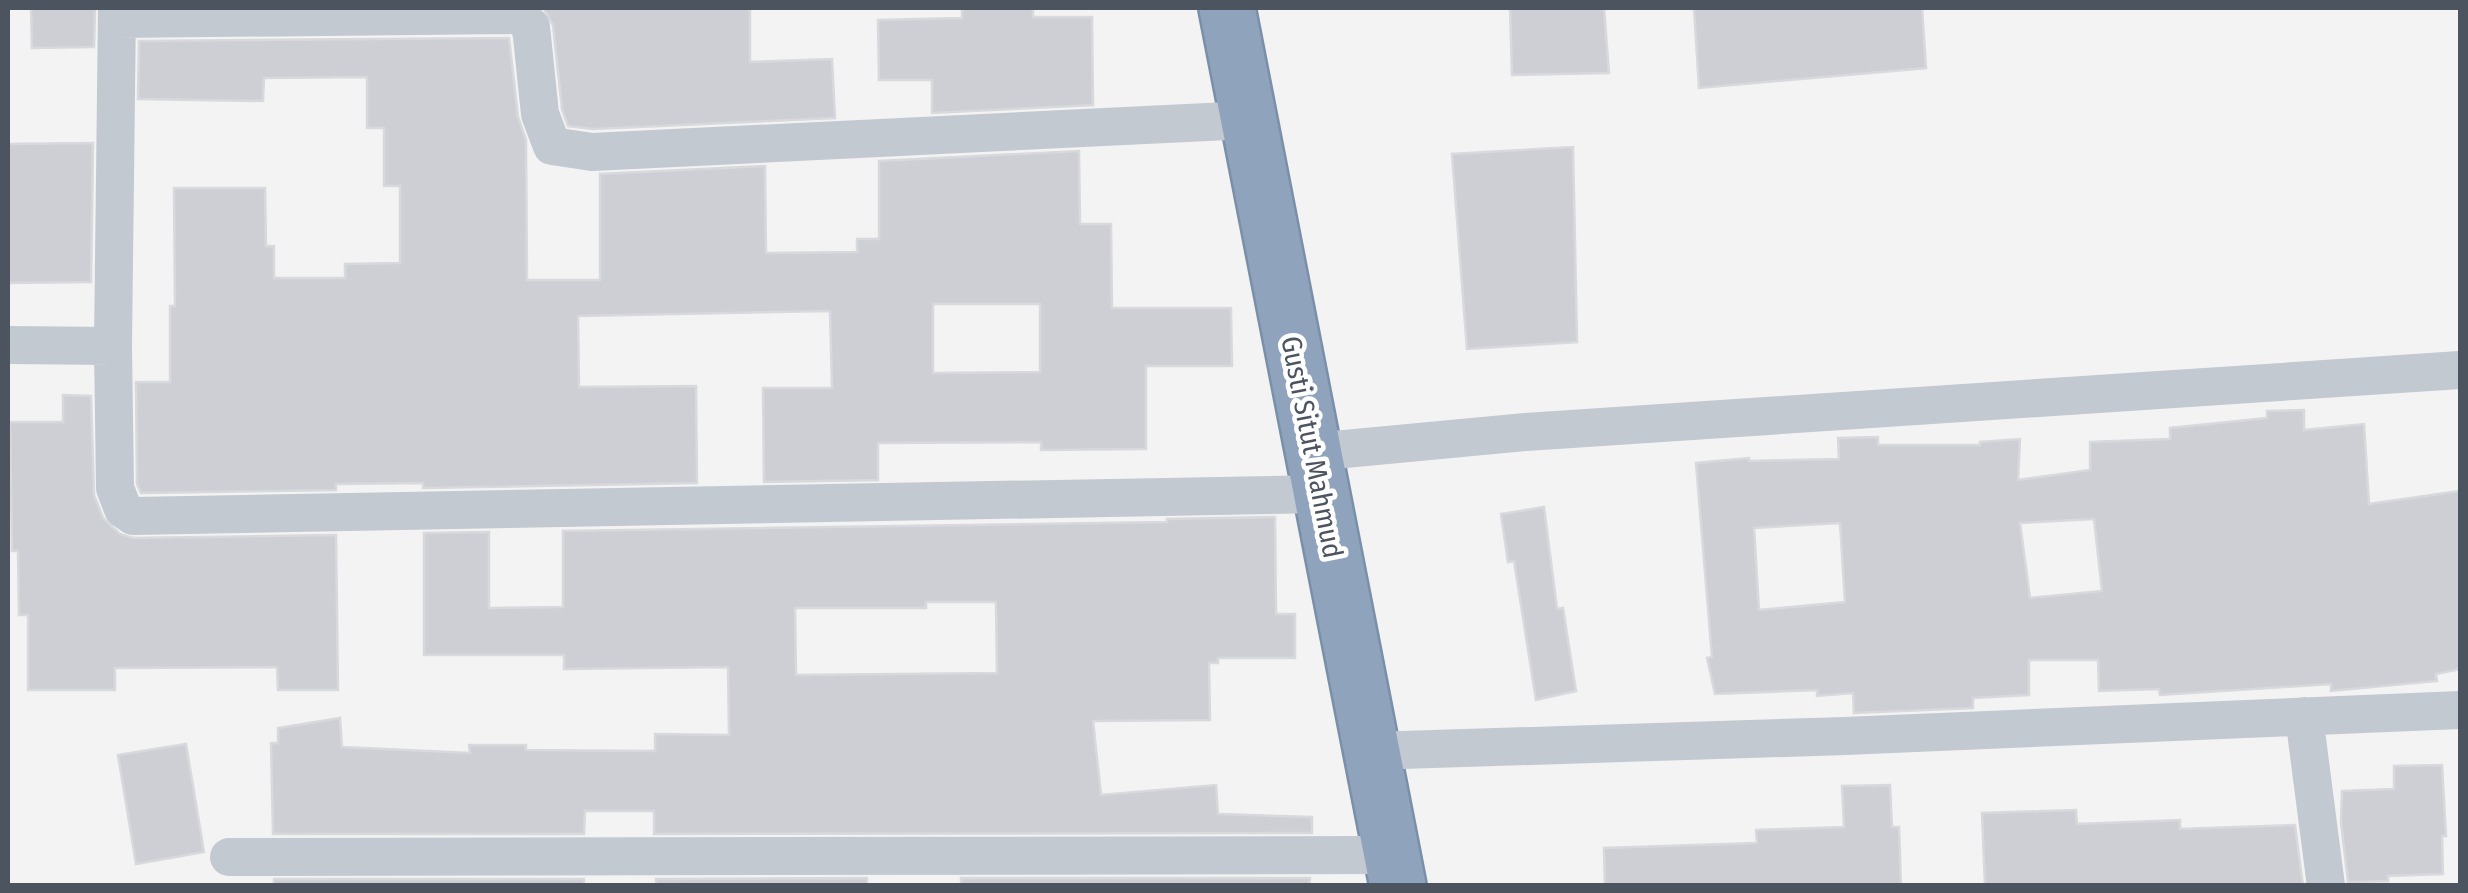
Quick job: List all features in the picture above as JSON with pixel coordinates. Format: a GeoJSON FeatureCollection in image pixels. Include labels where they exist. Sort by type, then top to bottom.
{"type":"FeatureCollection","features":[{"type":"Feature","properties":{"kind":"highway","name":"Gusti Situt Mahmud"},"geometry":{"type":"LineString","coordinates":[[1227,8],[1395,870]]}},
{"type":"Feature","properties":{"kind":"street"},"geometry":{"type":"LineString","coordinates":[[1249,120],[592,152],[552,146],[540,114],[531,26],[519,14],[117,13],[115,488],[123,508],[132,516],[1317,473],[1546,430],[2460,370]]}},
{"type":"Feature","properties":{"kind":"street"},"geometry":{"type":"LineString","coordinates":[[8,344],[113,346]]}},
{"type":"Feature","properties":{"kind":"street"},"geometry":{"type":"LineString","coordinates":[[1371,751],[1865,736],[2460,710]]}},
{"type":"Feature","properties":{"kind":"street"},"geometry":{"type":"LineString","coordinates":[[2304,716],[2326,886]]}},
{"type":"Feature","properties":{"kind":"street"},"geometry":{"type":"LineString","coordinates":[[229,857],[1395,870]]}},
{"type":"Feature","properties":{"kind":"building"},"geometry":{"type":"Polygon","coordinates":[[[31,8],[95,8],[94,47],[32,48],[31,8]]]}},
{"type":"Feature","properties":{"kind":"building"},"geometry":{"type":"Polygon","coordinates":[[[543,8],[750,8],[750,62],[832,59],[835,118],[593,129],[568,126],[562,109],[553,25],[543,8]]]}},
{"type":"Feature","properties":{"kind":"building"},"geometry":{"type":"Polygon","coordinates":[[[962,8],[1033,8],[1033,17],[1092,17],[1093,105],[932,113],[932,80],[879,80],[878,20],[962,18],[962,8]]]}},
{"type":"Feature","properties":{"kind":"building"},"geometry":{"type":"Polygon","coordinates":[[[1510,8],[1604,8],[1609,73],[1512,75],[1510,8]]]}},
{"type":"Feature","properties":{"kind":"building"},"geometry":{"type":"Polygon","coordinates":[[[1694,8],[1922,8],[1926,68],[1699,88],[1694,8]]]}},
{"type":"Feature","properties":{"kind":"building"},"geometry":{"type":"Polygon","coordinates":[[[509,38],[518,117],[526,140],[527,280],[600,280],[600,174],[765,166],[766,253],[857,252],[857,239],[879,239],[879,161],[1079,151],[1080,224],[1111,224],[1112,308],[1231,308],[1232,366],[1146,366],[1146,449],[1041,450],[1041,442],[878,443],[878,480],[764,482],[763,388],[832,388],[830,311],[578,316],[579,387],[696,386],[697,483],[423,488],[423,483],[336,484],[336,490],[141,493],[137,484],[136,382],[170,382],[170,306],[175,306],[174,188],[265,188],[266,246],[274,246],[274,278],[345,278],[345,264],[400,263],[400,186],[384,186],[384,128],[367,128],[367,77],[264,78],[263,101],[138,99],[139,41],[509,38]],[[933,304],[933,373],[1040,372],[1040,304],[933,304]]]}},
{"type":"Feature","properties":{"kind":"building"},"geometry":{"type":"Polygon","coordinates":[[[93,143],[91,282],[8,283],[8,144],[93,143]]]}},
{"type":"Feature","properties":{"kind":"building"},"geometry":{"type":"Polygon","coordinates":[[[1573,147],[1577,342],[1467,349],[1452,154],[1573,147]]]}},
{"type":"Feature","properties":{"kind":"building"},"geometry":{"type":"Polygon","coordinates":[[[63,395],[91,396],[94,495],[103,518],[120,534],[133,538],[336,535],[338,690],[278,690],[277,667],[115,668],[115,690],[28,690],[28,615],[19,615],[18,551],[12,551],[10,422],[63,422],[63,395]]]}},
{"type":"Feature","properties":{"kind":"building"},"geometry":{"type":"Polygon","coordinates":[[[2304,410],[2304,430],[2364,424],[2369,504],[2460,491],[2460,669],[2436,674],[2437,681],[2331,691],[2331,684],[2160,695],[2159,689],[2099,691],[2098,660],[2029,660],[2029,695],[1973,698],[1973,708],[1854,713],[1853,693],[1817,696],[1817,690],[1715,694],[1707,658],[1712,657],[1696,463],[1749,458],[1839,459],[1838,438],[1878,437],[1878,445],[1980,445],[2020,439],[2018,480],[2090,470],[2090,442],[2170,439],[2170,428],[2267,418],[2267,411],[2304,410]],[[2094,519],[2020,523],[2030,598],[2102,591],[2094,519]],[[1840,523],[1754,528],[1759,610],[1845,602],[1840,523]]]}},
{"type":"Feature","properties":{"kind":"building"},"geometry":{"type":"Polygon","coordinates":[[[1544,507],[1557,609],[1563,608],[1576,691],[1536,700],[1514,561],[1508,562],[1501,514],[1544,507]]]}},
{"type":"Feature","properties":{"kind":"building"},"geometry":{"type":"Polygon","coordinates":[[[1275,517],[1276,614],[1295,614],[1295,658],[1218,658],[1218,663],[1209,663],[1210,720],[1093,721],[1101,795],[1216,785],[1218,814],[1312,817],[1312,833],[654,834],[654,811],[585,811],[584,834],[273,834],[271,743],[278,743],[278,728],[340,718],[342,747],[470,753],[469,745],[526,745],[526,750],[655,751],[655,734],[729,735],[728,667],[564,669],[564,655],[424,655],[424,533],[489,532],[489,608],[563,607],[563,531],[1275,517]],[[926,602],[926,608],[795,608],[796,675],[997,673],[996,602],[926,602]]]}},
{"type":"Feature","properties":{"kind":"building"},"geometry":{"type":"Polygon","coordinates":[[[186,744],[204,852],[136,864],[118,755],[186,744]]]}},
{"type":"Feature","properties":{"kind":"building"},"geometry":{"type":"Polygon","coordinates":[[[2442,765],[2446,836],[2442,836],[2443,874],[2348,882],[2341,823],[2342,791],[2394,789],[2394,766],[2442,765]]]}},
{"type":"Feature","properties":{"kind":"building"},"geometry":{"type":"Polygon","coordinates":[[[1890,785],[1892,827],[1899,827],[1901,886],[1605,886],[1604,848],[1757,843],[1756,830],[1844,827],[1842,786],[1890,785]]]}},
{"type":"Feature","properties":{"kind":"building"},"geometry":{"type":"Polygon","coordinates":[[[2076,810],[2077,824],[2180,820],[2180,829],[2295,825],[2303,886],[1985,886],[1982,813],[2076,810]]]}},
{"type":"Feature","properties":{"kind":"building"},"geometry":{"type":"Polygon","coordinates":[[[867,878],[867,886],[656,886],[656,879],[867,878]]]}},
{"type":"Feature","properties":{"kind":"building"},"geometry":{"type":"Polygon","coordinates":[[[961,878],[1310,878],[1309,886],[961,886],[961,878]]]}},
{"type":"Feature","properties":{"kind":"building"},"geometry":{"type":"Polygon","coordinates":[[[274,879],[584,879],[584,886],[274,886],[274,879]]]}}]}
